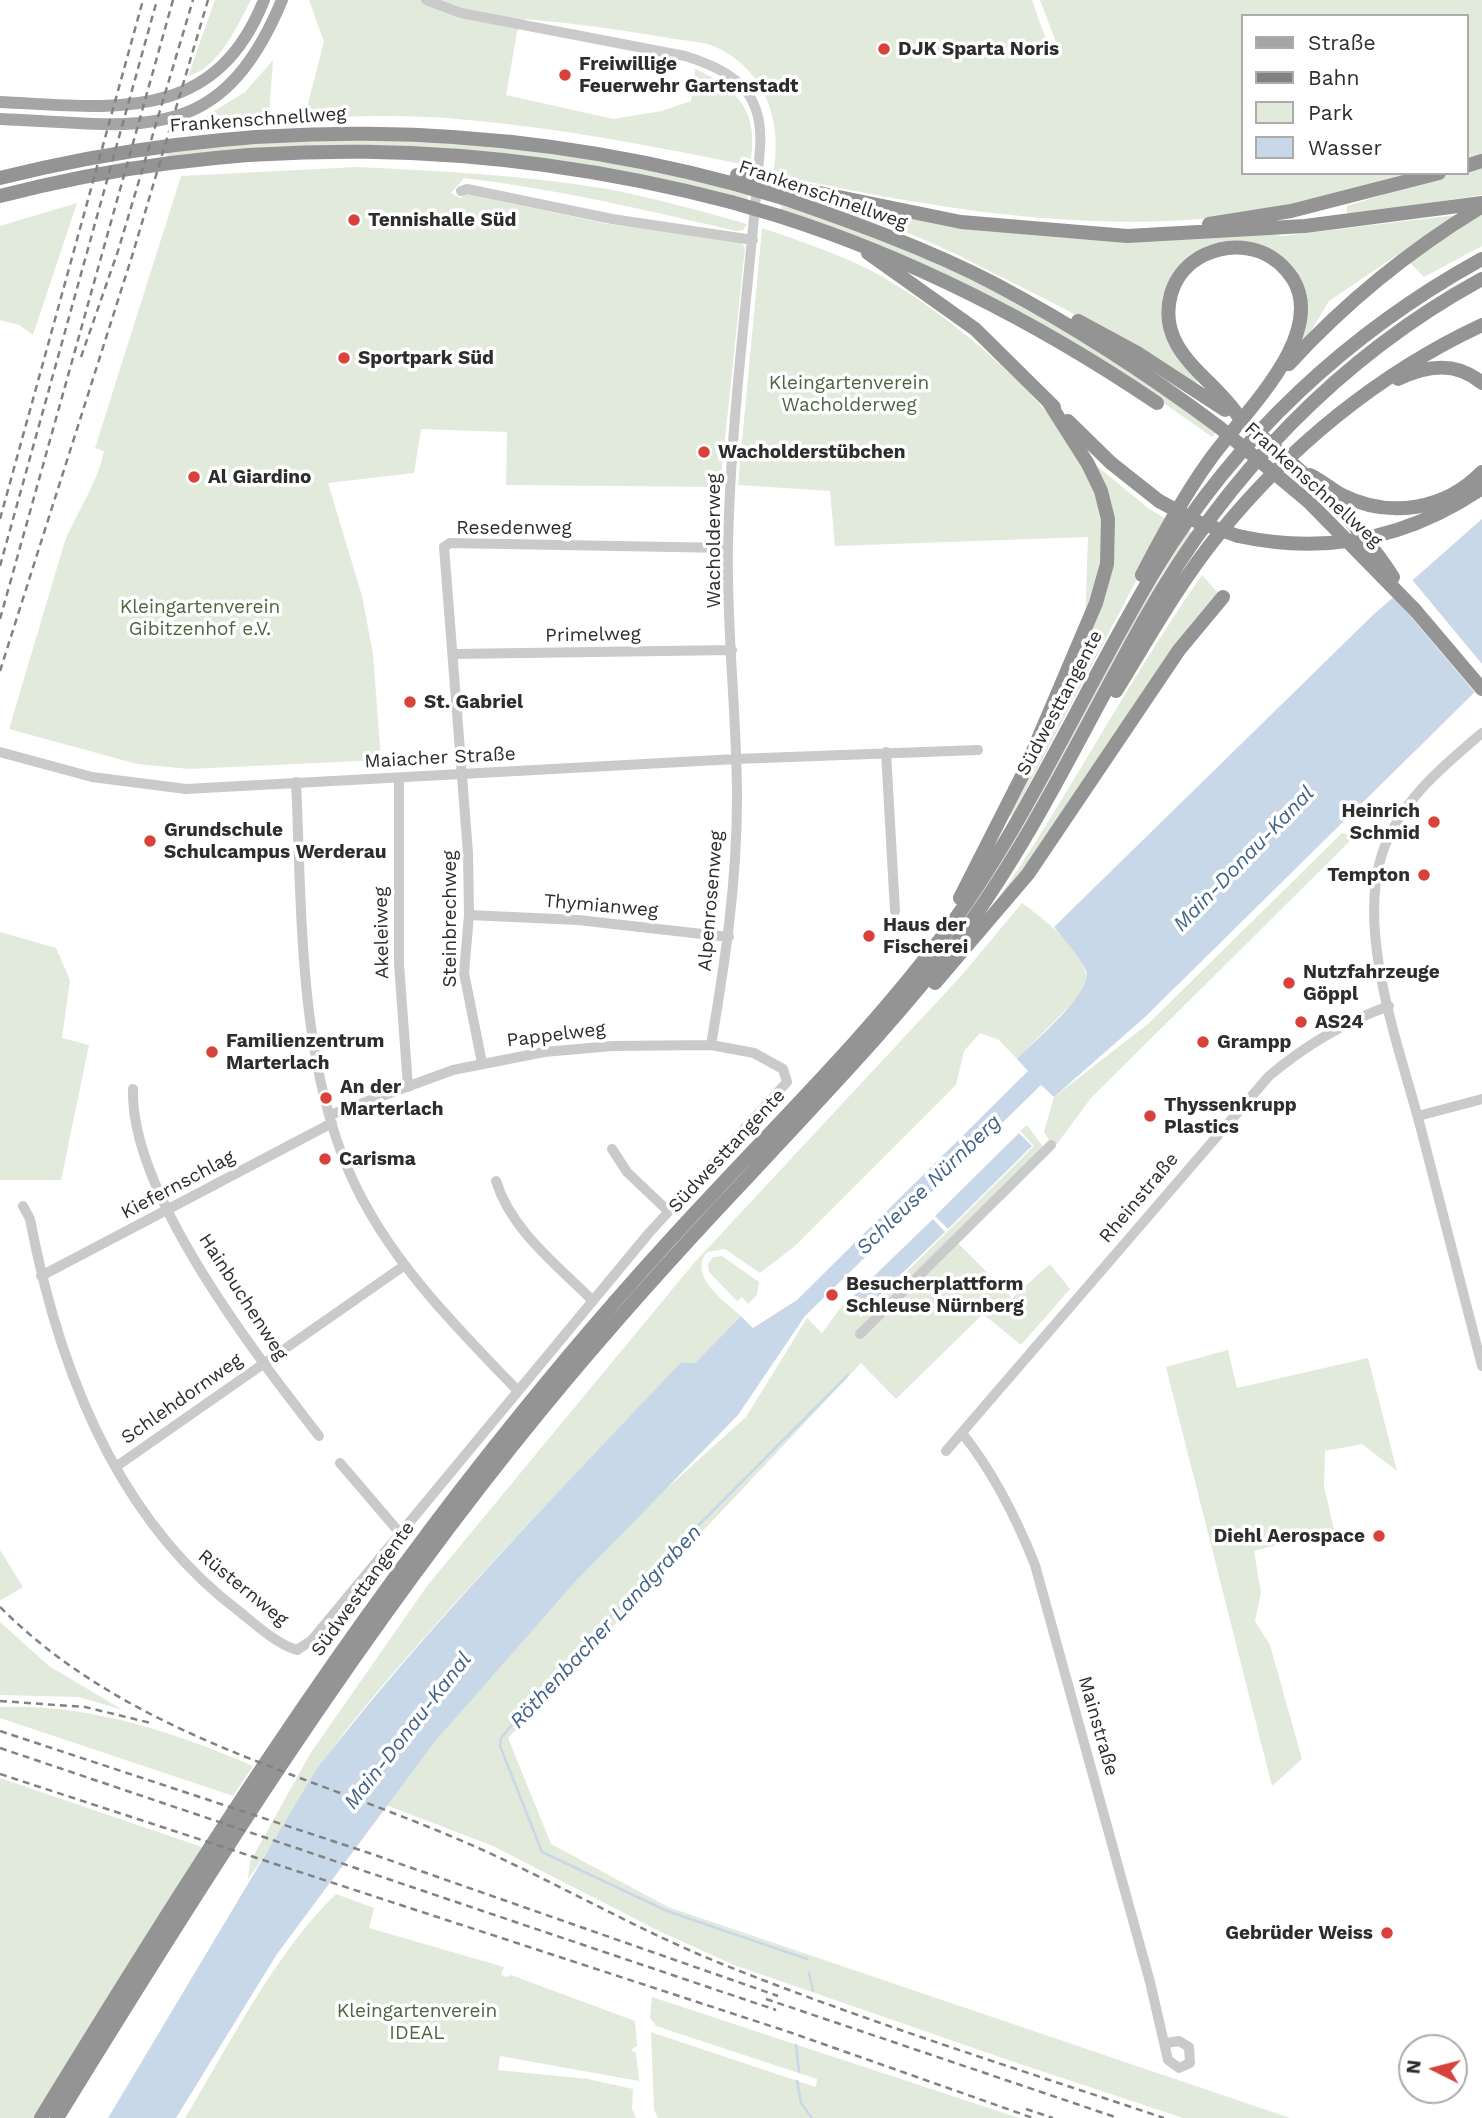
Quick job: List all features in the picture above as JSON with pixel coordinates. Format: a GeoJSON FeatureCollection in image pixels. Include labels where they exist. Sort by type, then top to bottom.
{"type":"FeatureCollection","features":[{"type":"Feature","properties":{"kind":"highway","name":"Frankenschnellweg"},"geometry":{"type":"LineString","coordinates":[[0,178],[66,162],[170,145],[263,135],[344,132],[508,141],[611,156],[784,192],[993,283],[1136,368],[1219,427],[1317,510],[1415,610],[1482,689]]}},
{"type":"Feature","properties":{"kind":"highway","name":"Frankenschnellweg"},"geometry":{"type":"LineString","coordinates":[[0,196],[84,177],[167,163],[238,155],[355,150],[462,154],[566,166],[731,202],[853,242],[995,305],[1076,351],[1157,403]]}},
{"type":"Feature","properties":{"kind":"highway"},"geometry":{"type":"LineString","coordinates":[[1107,233],[1256,218],[1333,202],[1432,175]]}},
{"type":"Feature","properties":{"kind":"highway"},"geometry":{"type":"LineString","coordinates":[[784,192],[961,222],[1127,236],[1255,230],[1482,205]]}},
{"type":"Feature","properties":{"kind":"highway"},"geometry":{"type":"LineString","coordinates":[[1268,384],[1360,295],[1436,236],[1482,205]]}},
{"type":"Feature","properties":{"kind":"highway"},"geometry":{"type":"LineString","coordinates":[[853,242],[975,329],[1104,458],[1159,501],[1198,522],[1238,536],[1311,545],[1370,539],[1428,519],[1482,488]]}},
{"type":"Feature","properties":{"kind":"highway"},"geometry":{"type":"LineString","coordinates":[[1108,653],[1128,601],[1185,498],[1207,462],[1268,384],[1292,349],[1299,331],[1301,308],[1296,286],[1282,265],[1255,250],[1230,247],[1200,257],[1187,267],[1174,284],[1168,312],[1170,329],[1191,366],[1234,412],[1303,471],[1381,559],[1415,610]]}},
{"type":"Feature","properties":{"kind":"highway","name":"Südwesttangente"},"geometry":{"type":"LineString","coordinates":[[41,2118],[291,1724],[446,1508],[602,1316],[858,1038],[928,955],[971,897],[1010,835],[1108,653],[1180,531],[1220,477],[1269,421],[1320,372],[1379,324],[1482,259]]}},
{"type":"Feature","properties":{"kind":"highway","name":"Südwesttangente"},"geometry":{"type":"LineString","coordinates":[[57,2118],[310,1720],[451,1524],[622,1314],[878,1036],[981,907],[1025,839],[1178,565],[1215,512],[1301,412],[1368,354],[1418,318],[1482,279]]}},
{"type":"Feature","properties":{"kind":"highway"},"geometry":{"type":"LineString","coordinates":[[993,283],[1041,300],[1139,354],[1234,412]]}},
{"type":"Feature","properties":{"kind":"highway"},"geometry":{"type":"LineString","coordinates":[[1079,743],[1223,530],[1304,444],[1410,363],[1482,325]]}},
{"type":"Feature","properties":{"kind":"highway"},"geometry":{"type":"LineString","coordinates":[[1365,395],[1429,367],[1454,368],[1482,383]]}},
{"type":"Feature","properties":{"kind":"highway"},"geometry":{"type":"LineString","coordinates":[[928,955],[986,850],[1024,772],[1104,580],[1109,549],[1105,505],[1088,464],[1048,401]]}},
{"type":"Feature","properties":{"kind":"highway"},"geometry":{"type":"LineString","coordinates":[[1303,471],[1359,502],[1395,509],[1439,501],[1464,488],[1482,472]]}},
{"type":"Feature","properties":{"kind":"highway"},"geometry":{"type":"LineString","coordinates":[[878,1036],[897,1026],[1011,896],[1065,822],[1179,650],[1223,597]]}},
{"type":"Feature","properties":{"kind":"main road"},"geometry":{"type":"LineString","coordinates":[[0,102],[128,106],[159,101],[188,90],[229,59],[247,34],[264,0]]}},
{"type":"Feature","properties":{"kind":"main road"},"geometry":{"type":"LineString","coordinates":[[0,119],[101,126],[187,113],[235,82],[251,62],[282,0]]}},
{"type":"Feature","properties":{"kind":"street","name":"Wacholderweg"},"geometry":{"type":"LineString","coordinates":[[426,0],[488,19],[685,56],[729,75],[751,97],[760,123],[753,240],[730,481],[728,548],[736,759]]}},
{"type":"Feature","properties":{"kind":"street"},"geometry":{"type":"LineString","coordinates":[[461,191],[467,189],[612,219],[753,240]]}},
{"type":"Feature","properties":{"kind":"street","name":"Resedenweg"},"geometry":{"type":"LineString","coordinates":[[463,774],[444,547],[450,543],[728,548]]}},
{"type":"Feature","properties":{"kind":"street","name":"Primelweg"},"geometry":{"type":"LineString","coordinates":[[454,654],[732,650]]}},
{"type":"Feature","properties":{"kind":"street"},"geometry":{"type":"LineString","coordinates":[[1482,733],[1413,798],[1394,826],[1383,852],[1374,891],[1373,914],[1389,1006],[1477,1325],[1482,1366]]}},
{"type":"Feature","properties":{"kind":"street","name":"Maiacher Straße"},"geometry":{"type":"LineString","coordinates":[[0,752],[92,777],[175,789],[736,759],[978,750]]}},
{"type":"Feature","properties":{"kind":"street"},"geometry":{"type":"LineString","coordinates":[[886,752],[895,911]]}},
{"type":"Feature","properties":{"kind":"street","name":"Alpenrosenweg"},"geometry":{"type":"LineString","coordinates":[[711,1045],[729,937],[735,869],[736,759]]}},
{"type":"Feature","properties":{"kind":"street","name":"Steinbrechweg"},"geometry":{"type":"LineString","coordinates":[[463,774],[469,915],[464,972],[482,1063]]}},
{"type":"Feature","properties":{"kind":"street","name":"Akeleiweg"},"geometry":{"type":"LineString","coordinates":[[399,778],[399,964],[408,1087]]}},
{"type":"Feature","properties":{"kind":"street"},"geometry":{"type":"LineString","coordinates":[[296,782],[303,938],[316,1044],[331,1119],[351,1176],[405,1265],[518,1391]]}},
{"type":"Feature","properties":{"kind":"street","name":"Thymianweg"},"geometry":{"type":"LineString","coordinates":[[469,915],[578,920],[729,937]]}},
{"type":"Feature","properties":{"kind":"street","name":"Rheinstraße"},"geometry":{"type":"LineString","coordinates":[[946,1451],[1244,1101],[1299,1052],[1350,1020],[1389,1006]]}},
{"type":"Feature","properties":{"kind":"street","name":"Pappelweg"},"geometry":{"type":"LineString","coordinates":[[331,1119],[408,1087],[482,1063],[604,1047],[711,1045],[754,1053],[783,1069],[786,1077]]}},
{"type":"Feature","properties":{"kind":"street","name":"Rüsternweg"},"geometry":{"type":"LineString","coordinates":[[23,1206],[30,1219],[41,1276],[70,1373],[90,1421],[147,1517],[181,1560],[222,1598],[297,1650],[312,1640],[592,1300],[668,1211],[783,1088],[786,1077]]}},
{"type":"Feature","properties":{"kind":"street","name":"Hainbuchenweg"},"geometry":{"type":"LineString","coordinates":[[132,1089],[132,1108],[140,1146],[169,1211],[209,1284],[264,1364],[319,1436]]}},
{"type":"Feature","properties":{"kind":"street"},"geometry":{"type":"LineString","coordinates":[[1418,1116],[1482,1099]]}},
{"type":"Feature","properties":{"kind":"street","name":"Kiefernschlag"},"geometry":{"type":"LineString","coordinates":[[41,1276],[169,1211],[331,1119]]}},
{"type":"Feature","properties":{"kind":"street"},"geometry":{"type":"LineString","coordinates":[[860,1334],[1051,1145]]}},
{"type":"Feature","properties":{"kind":"street"},"geometry":{"type":"LineString","coordinates":[[612,1149],[627,1172],[668,1211]]}},
{"type":"Feature","properties":{"kind":"street"},"geometry":{"type":"LineString","coordinates":[[496,1181],[503,1204],[525,1231],[592,1300]]}},
{"type":"Feature","properties":{"kind":"street","name":"Schlehdornweg"},"geometry":{"type":"LineString","coordinates":[[117,1466],[405,1265]]}},
{"type":"Feature","properties":{"kind":"street","name":"Mainstraße"},"geometry":{"type":"LineString","coordinates":[[962,1433],[980,1455],[1014,1513],[1035,1565],[1166,2043]]}},
{"type":"Feature","properties":{"kind":"street"},"geometry":{"type":"LineString","coordinates":[[340,1463],[399,1532]]}},
{"type":"Feature","properties":{"kind":"green space"},"geometry":{"type":"Polygon","coordinates":[[[215,0],[251,0],[218,55],[199,72],[188,76],[215,0]]]}},
{"type":"Feature","properties":{"kind":"green space"},"geometry":{"type":"Polygon","coordinates":[[[309,0],[1032,0],[1050,51],[1057,45],[1040,0],[1482,0],[1482,155],[1468,158],[1468,14],[1240,14],[1240,175],[1409,175],[1304,204],[1235,216],[1118,222],[1002,214],[887,197],[773,174],[773,117],[759,84],[733,57],[716,47],[699,42],[525,19],[517,32],[506,95],[613,119],[662,111],[691,101],[695,69],[725,86],[744,106],[752,132],[750,166],[568,132],[457,119],[355,116],[187,128],[245,92],[273,60],[269,113],[305,115],[324,42],[309,0]]]}},
{"type":"Feature","properties":{"kind":"green space"},"geometry":{"type":"Polygon","coordinates":[[[339,138],[456,142],[542,152],[646,170],[748,194],[747,201],[616,171],[529,157],[440,148],[338,146],[166,158],[168,150],[339,138]]]}},
{"type":"Feature","properties":{"kind":"green space"},"geometry":{"type":"Polygon","coordinates":[[[1482,165],[1482,195],[1347,215],[1347,206],[1447,175],[1468,175],[1468,169],[1482,165]]]}},
{"type":"Feature","properties":{"kind":"green space","name":"Kleingartenverein Gibitzenhof e.V."},"geometry":{"type":"Polygon","coordinates":[[[357,167],[482,174],[576,184],[642,196],[747,224],[743,230],[737,231],[567,194],[464,178],[451,193],[460,198],[466,194],[608,224],[740,241],[745,248],[720,487],[506,485],[507,432],[421,429],[414,473],[328,483],[362,596],[373,654],[381,760],[189,769],[137,764],[9,729],[65,541],[101,463],[104,451],[95,448],[181,176],[357,167]]]}},
{"type":"Feature","properties":{"kind":"green space"},"geometry":{"type":"Polygon","coordinates":[[[811,196],[993,231],[1067,238],[1259,233],[1282,236],[1456,215],[1329,301],[1302,346],[1300,344],[1304,331],[1285,263],[1212,248],[1165,300],[1198,379],[1196,384],[1063,308],[956,254],[911,234],[812,203],[811,196]]]}},
{"type":"Feature","properties":{"kind":"green space"},"geometry":{"type":"Polygon","coordinates":[[[77,203],[33,335],[19,325],[0,320],[0,226],[77,203]]]}},
{"type":"Feature","properties":{"kind":"green space"},"geometry":{"type":"Polygon","coordinates":[[[782,204],[910,252],[1033,311],[1124,367],[1216,432],[1212,437],[1107,363],[781,211],[782,204]]]}},
{"type":"Feature","properties":{"kind":"green space"},"geometry":{"type":"Polygon","coordinates":[[[1482,214],[1482,246],[1424,277],[1409,262],[1482,214]]]}},
{"type":"Feature","properties":{"kind":"green space","name":"Kleingartenverein Wacholderweg"},"geometry":{"type":"Polygon","coordinates":[[[762,228],[828,251],[866,268],[932,309],[1002,367],[1035,399],[1064,433],[1086,467],[1100,499],[1103,515],[1102,562],[1085,623],[1088,537],[835,546],[830,491],[738,485],[762,228]]]}},
{"type":"Feature","properties":{"kind":"green space"},"geometry":{"type":"Polygon","coordinates":[[[1097,466],[1148,508],[1168,520],[1012,817],[1008,813],[1109,576],[1094,468],[1097,466]]]}},
{"type":"Feature","properties":{"kind":"green space"},"geometry":{"type":"Polygon","coordinates":[[[1188,531],[1193,533],[1025,831],[962,926],[919,975],[1188,531]]]}},
{"type":"Feature","properties":{"kind":"green space"},"geometry":{"type":"Polygon","coordinates":[[[1202,575],[1218,593],[1047,841],[994,905],[1148,657],[1202,575]]]}},
{"type":"Feature","properties":{"kind":"green space"},"geometry":{"type":"Polygon","coordinates":[[[1342,833],[1355,836],[1091,1098],[1054,1148],[1044,1132],[1054,1097],[1148,1024],[1342,833]]]}},
{"type":"Feature","properties":{"kind":"green space"},"geometry":{"type":"Polygon","coordinates":[[[1022,903],[1055,929],[1076,953],[1087,978],[1085,990],[1017,1059],[999,1040],[980,1033],[964,1051],[956,1085],[795,1246],[760,1273],[725,1249],[707,1252],[702,1261],[705,1279],[741,1316],[695,1363],[681,1362],[514,1538],[433,1628],[354,1720],[248,1879],[250,1862],[310,1754],[427,1586],[694,1263],[962,975],[1022,903]]]}},
{"type":"Feature","properties":{"kind":"green space"},"geometry":{"type":"Polygon","coordinates":[[[0,932],[56,948],[70,980],[62,1038],[89,1045],[61,1180],[0,1180],[0,932]]]}},
{"type":"Feature","properties":{"kind":"green space"},"geometry":{"type":"Polygon","coordinates":[[[1027,1125],[1044,1148],[954,1239],[1012,1298],[1050,1264],[1070,1289],[1021,1345],[983,1314],[896,1399],[861,1363],[508,1738],[551,1844],[668,1907],[1290,2118],[1183,2118],[1011,2061],[734,1965],[661,1932],[493,1846],[386,1805],[433,1744],[576,1581],[648,1505],[746,1417],[807,1318],[822,1333],[845,1302],[861,1317],[1034,1146],[1020,1131],[1027,1125]]]}},
{"type":"Feature","properties":{"kind":"green space"},"geometry":{"type":"Polygon","coordinates":[[[722,1256],[759,1282],[757,1295],[748,1304],[742,1297],[737,1301],[709,1272],[708,1264],[713,1257],[722,1256]]]}},
{"type":"Feature","properties":{"kind":"green space"},"geometry":{"type":"Polygon","coordinates":[[[1228,1350],[1237,1388],[1368,1358],[1397,1471],[1362,1444],[1325,1451],[1324,1486],[1334,1530],[1254,1551],[1261,1593],[1255,1621],[1270,1645],[1302,1759],[1272,1786],[1166,1367],[1228,1350]]]}},
{"type":"Feature","properties":{"kind":"green space"},"geometry":{"type":"Polygon","coordinates":[[[0,1550],[23,1587],[1,1600],[0,1599],[0,1550]]]}},
{"type":"Feature","properties":{"kind":"green space"},"geometry":{"type":"Polygon","coordinates":[[[0,1622],[49,1666],[123,1710],[79,1697],[0,1695],[0,1622]]]}},
{"type":"Feature","properties":{"kind":"green space"},"geometry":{"type":"Polygon","coordinates":[[[0,1707],[66,1710],[130,1722],[253,1766],[233,1796],[0,1718],[0,1707]]]}},
{"type":"Feature","properties":{"kind":"green space"},"geometry":{"type":"Polygon","coordinates":[[[0,1778],[202,1847],[35,2118],[0,2118],[0,1778]]]}},
{"type":"Feature","properties":{"kind":"green space","name":"Kleingartenverein IDEAL"},"geometry":{"type":"Polygon","coordinates":[[[336,1894],[374,1908],[369,1928],[504,1967],[501,1975],[511,1975],[635,2021],[637,2046],[631,2050],[636,2053],[639,2081],[500,2056],[498,2070],[588,2079],[633,2089],[632,2109],[636,2118],[185,2118],[273,1972],[336,1894]]]}},
{"type":"Feature","properties":{"kind":"green space"},"geometry":{"type":"Polygon","coordinates":[[[652,1997],[1019,2118],[658,2118],[654,2110],[651,2032],[816,2087],[817,2079],[656,2026],[650,2018],[652,1997]]]}},
{"type":"Feature","properties":{"kind":"water"},"geometry":{"type":"Polygon","coordinates":[[[1482,519],[1482,685],[1145,1017],[1054,1097],[1041,1085],[805,1316],[738,1415],[576,1581],[433,1744],[277,1954],[176,2118],[108,2118],[316,1770],[402,1664],[493,1562],[681,1362],[695,1363],[741,1316],[753,1328],[797,1300],[1028,1071],[1017,1059],[1072,1004],[1086,980],[1083,965],[1054,927],[1373,615],[1482,519]]]}},
{"type":"Feature","properties":{"kind":"water"},"geometry":{"type":"Polygon","coordinates":[[[1019,1133],[1032,1146],[948,1229],[935,1216],[1019,1133]]]}},
{"type":"Feature","properties":{"kind":"water"},"geometry":{"type":"Polygon","coordinates":[[[933,1219],[945,1232],[860,1314],[848,1301],[933,1219]]]}},
{"type":"Feature","properties":{"kind":"pier"},"geometry":{"type":"Polygon","coordinates":[[[1409,576],[1482,664],[1482,690],[1477,695],[1391,593],[1409,576]]]}},
{"type":"Feature","properties":{"kind":"waterway","name":"Röthenbacher Landgraben"},"geometry":{"type":"LineString","coordinates":[[807,1959],[667,1911],[542,1852],[500,1746],[501,1738],[518,1717],[652,1572],[848,1375]]}},
{"type":"Feature","properties":{"kind":"waterway","name":"Röthenbacher Landgraben"},"geometry":{"type":"LineString","coordinates":[[809,1973],[813,1991]]}},
{"type":"Feature","properties":{"kind":"waterway","name":"Röthenbacher Landgraben"},"geometry":{"type":"LineString","coordinates":[[796,2045],[799,2072]]}},
{"type":"Feature","properties":{"kind":"waterway","name":"Röthenbacher Landgraben"},"geometry":{"type":"LineString","coordinates":[[797,2081],[801,2103],[812,2118]]}},
{"type":"Feature","properties":{"kind":"railway"},"geometry":{"type":"LineString","coordinates":[[0,519],[143,0]]}},
{"type":"Feature","properties":{"kind":"railway"},"geometry":{"type":"LineString","coordinates":[[0,566],[157,0]]}},
{"type":"Feature","properties":{"kind":"railway"},"geometry":{"type":"LineString","coordinates":[[0,619],[173,0]]}},
{"type":"Feature","properties":{"kind":"railway"},"geometry":{"type":"LineString","coordinates":[[81,357],[118,251],[193,0]]}},
{"type":"Feature","properties":{"kind":"railway"},"geometry":{"type":"LineString","coordinates":[[0,671],[133,253],[208,0]]}},
{"type":"Feature","properties":{"kind":"railway"},"geometry":{"type":"LineString","coordinates":[[0,1607],[48,1650],[100,1686],[212,1743],[483,1850],[656,1935],[727,1966],[890,2026],[1164,2118]]}},
{"type":"Feature","properties":{"kind":"railway"},"geometry":{"type":"LineString","coordinates":[[0,1701],[85,1707],[151,1723]]}},
{"type":"Feature","properties":{"kind":"railway"},"geometry":{"type":"LineString","coordinates":[[0,1731],[372,1854],[778,1996]]}},
{"type":"Feature","properties":{"kind":"railway"},"geometry":{"type":"LineString","coordinates":[[0,1748],[776,2010]]}},
{"type":"Feature","properties":{"kind":"railway"},"geometry":{"type":"LineString","coordinates":[[0,1774],[792,2033],[1033,2118]]}},
{"type":"Feature","properties":{"kind":"railway"},"geometry":{"type":"LineString","coordinates":[[766,1999],[1118,2118]]}},
{"type":"Feature","properties":{"kind":"railway"},"geometry":{"type":"LineString","coordinates":[[1026,2109],[1053,2118]]}},
{"type":"Feature","properties":{"kind":"place","name":"DJK Sparta Noris"},"geometry":{"type":"Point","coordinates":[884,49]}},
{"type":"Feature","properties":{"kind":"place","name":"Freiwillige Feuerwehr Gartenstadt"},"geometry":{"type":"Point","coordinates":[565,75]}},
{"type":"Feature","properties":{"kind":"place","name":"Tennishalle Süd"},"geometry":{"type":"Point","coordinates":[354,220]}},
{"type":"Feature","properties":{"kind":"place","name":"Sportpark Süd"},"geometry":{"type":"Point","coordinates":[344,358]}},
{"type":"Feature","properties":{"kind":"place","name":"Wacholderstübchen"},"geometry":{"type":"Point","coordinates":[704,452]}},
{"type":"Feature","properties":{"kind":"place","name":"Al Giardino"},"geometry":{"type":"Point","coordinates":[194,477]}},
{"type":"Feature","properties":{"kind":"place","name":"St. Gabriel"},"geometry":{"type":"Point","coordinates":[410,702]}},
{"type":"Feature","properties":{"kind":"place","name":"Heinrich Schmid"},"geometry":{"type":"Point","coordinates":[1434,822]}},
{"type":"Feature","properties":{"kind":"place","name":"Grundschule Schulcampus Werderau"},"geometry":{"type":"Point","coordinates":[150,841]}},
{"type":"Feature","properties":{"kind":"place","name":"Tempton"},"geometry":{"type":"Point","coordinates":[1424,875]}},
{"type":"Feature","properties":{"kind":"place","name":"Haus der Fischerei"},"geometry":{"type":"Point","coordinates":[869,936]}},
{"type":"Feature","properties":{"kind":"place","name":"Nutzfahrzeuge Göppl"},"geometry":{"type":"Point","coordinates":[1289,983]}},
{"type":"Feature","properties":{"kind":"place","name":"AS24"},"geometry":{"type":"Point","coordinates":[1301,1022]}},
{"type":"Feature","properties":{"kind":"place","name":"Grampp"},"geometry":{"type":"Point","coordinates":[1203,1042]}},
{"type":"Feature","properties":{"kind":"place","name":"Familienzentrum Marterlach"},"geometry":{"type":"Point","coordinates":[212,1052]}},
{"type":"Feature","properties":{"kind":"place","name":"An der Marterlach"},"geometry":{"type":"Point","coordinates":[326,1098]}},
{"type":"Feature","properties":{"kind":"place","name":"Thyssenkrupp Plastics"},"geometry":{"type":"Point","coordinates":[1150,1116]}},
{"type":"Feature","properties":{"kind":"place","name":"Carisma"},"geometry":{"type":"Point","coordinates":[325,1159]}},
{"type":"Feature","properties":{"kind":"place","name":"Besucherplattform Schleuse Nürnberg"},"geometry":{"type":"Point","coordinates":[832,1295]}},
{"type":"Feature","properties":{"kind":"place","name":"Diehl Aerospace"},"geometry":{"type":"Point","coordinates":[1379,1536]}},
{"type":"Feature","properties":{"kind":"place","name":"Gebrüder Weiss"},"geometry":{"type":"Point","coordinates":[1387,1933]}},
{"type":"Feature","properties":{"kind":"water label","name":"Main-Donau-Kanal"},"geometry":{"type":"Point","coordinates":[1244,859]}},
{"type":"Feature","properties":{"kind":"water label","name":"Schleuse Nürnberg"},"geometry":{"type":"Point","coordinates":[929,1185]}},
{"type":"Feature","properties":{"kind":"water label","name":"Main-Donau-Kanal"},"geometry":{"type":"Point","coordinates":[408,1731]}}]}
